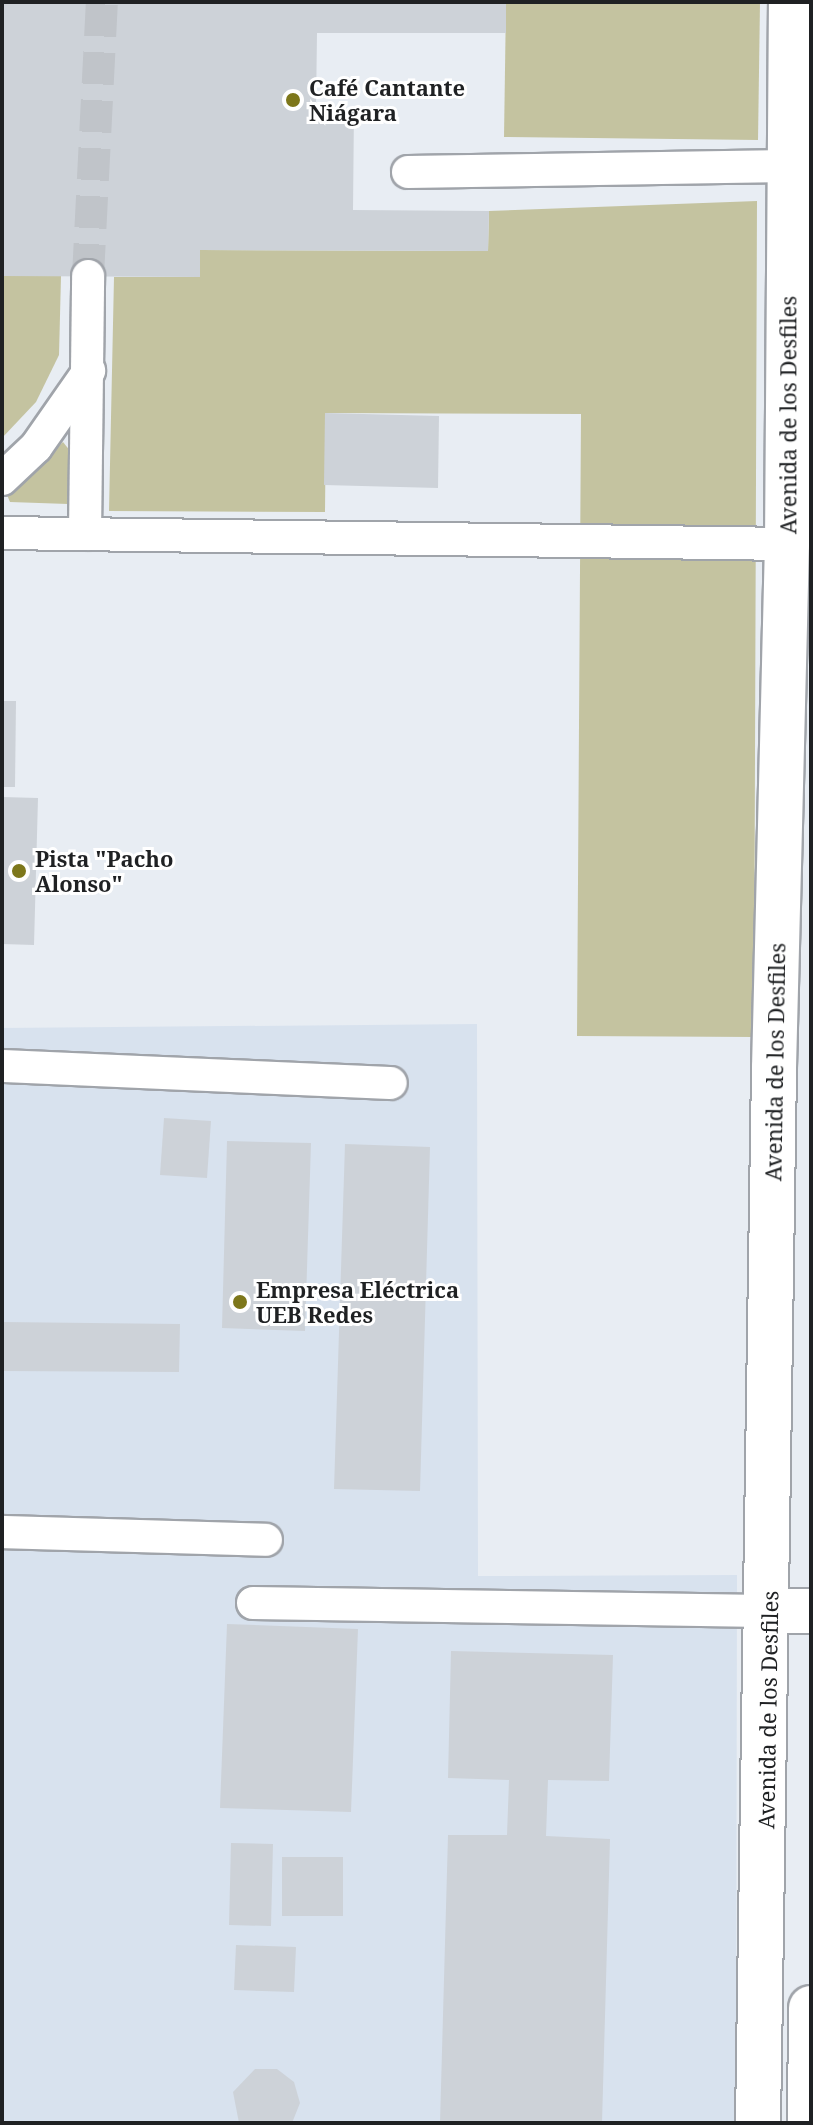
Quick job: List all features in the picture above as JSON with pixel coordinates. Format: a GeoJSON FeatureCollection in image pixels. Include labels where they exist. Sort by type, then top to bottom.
{"type":"FeatureCollection","features":[{"type":"Feature","properties":{"kind":"highway","name":"Avenida de los Desfiles"},"geometry":{"type":"LineString","coordinates":[[758,2123],[790,1611],[774,1068],[799,544],[788,166],[791,2]]}},
{"type":"Feature","properties":{"kind":"highway"},"geometry":{"type":"LineString","coordinates":[[810,2123],[811,2008]]}},
{"type":"Feature","properties":{"kind":"lane"},"geometry":{"type":"LineString","coordinates":[[408,172],[788,166]]}},
{"type":"Feature","properties":{"kind":"lane"},"geometry":{"type":"LineString","coordinates":[[85,534],[88,276]]}},
{"type":"Feature","properties":{"kind":"lane"},"geometry":{"type":"LineString","coordinates":[[2,479],[36,447],[89,371]]}},
{"type":"Feature","properties":{"kind":"lane"},"geometry":{"type":"LineString","coordinates":[[2,533],[799,544]]}},
{"type":"Feature","properties":{"kind":"lane"},"geometry":{"type":"LineString","coordinates":[[2,1066],[391,1083]]}},
{"type":"Feature","properties":{"kind":"lane"},"geometry":{"type":"LineString","coordinates":[[2,1532],[266,1540]]}},
{"type":"Feature","properties":{"kind":"lane"},"geometry":{"type":"LineString","coordinates":[[253,1603],[790,1611]]}},
{"type":"Feature","properties":{"kind":"shaded area"},"geometry":{"type":"Polygon","coordinates":[[[477,1024],[478,1576],[737,1575],[736,2123],[2,2123],[2,1028],[477,1024]]]}},
{"type":"Feature","properties":{"kind":"green space"},"geometry":{"type":"Polygon","coordinates":[[[506,2],[760,2],[758,140],[504,137],[506,2]]]}},
{"type":"Feature","properties":{"kind":"green space"},"geometry":{"type":"Polygon","coordinates":[[[757,201],[754,1037],[577,1036],[581,414],[326,413],[325,512],[109,511],[114,277],[199,277],[200,250],[488,251],[489,211],[757,201]]]}},
{"type":"Feature","properties":{"kind":"green space"},"geometry":{"type":"Polygon","coordinates":[[[2,276],[61,276],[59,355],[36,402],[2,438],[2,276]]]}},
{"type":"Feature","properties":{"kind":"green space"},"geometry":{"type":"Polygon","coordinates":[[[63,442],[71,452],[68,504],[10,502],[7,495],[63,442]]]}},
{"type":"Feature","properties":{"kind":"building"},"geometry":{"type":"Polygon","coordinates":[[[2,2],[506,2],[506,33],[317,33],[316,108],[354,108],[353,210],[489,211],[488,251],[200,250],[200,277],[2,276],[2,2]]]}},
{"type":"Feature","properties":{"kind":"building"},"geometry":{"type":"Polygon","coordinates":[[[325,413],[439,416],[438,488],[324,485],[325,413]]]}},
{"type":"Feature","properties":{"kind":"building"},"geometry":{"type":"Polygon","coordinates":[[[2,701],[16,701],[15,787],[2,787],[2,701]]]}},
{"type":"Feature","properties":{"kind":"building","name":"Pista \"Pacho Alonso\""},"geometry":{"type":"Polygon","coordinates":[[[2,797],[38,798],[34,945],[2,944],[2,797]]]}},
{"type":"Feature","properties":{"kind":"building"},"geometry":{"type":"Polygon","coordinates":[[[164,1118],[211,1121],[207,1178],[160,1175],[164,1118]]]}},
{"type":"Feature","properties":{"kind":"building"},"geometry":{"type":"Polygon","coordinates":[[[227,1141],[311,1143],[305,1331],[222,1328],[227,1141]]]}},
{"type":"Feature","properties":{"kind":"building"},"geometry":{"type":"Polygon","coordinates":[[[345,1144],[430,1147],[420,1491],[334,1489],[345,1144]]]}},
{"type":"Feature","properties":{"kind":"building"},"geometry":{"type":"Polygon","coordinates":[[[2,1322],[180,1324],[179,1372],[2,1371],[2,1322]]]}},
{"type":"Feature","properties":{"kind":"building"},"geometry":{"type":"Polygon","coordinates":[[[227,1624],[358,1629],[351,1812],[220,1808],[227,1624]]]}},
{"type":"Feature","properties":{"kind":"building"},"geometry":{"type":"Polygon","coordinates":[[[451,1651],[613,1655],[609,1781],[548,1780],[546,1836],[610,1839],[602,2123],[440,2123],[448,1835],[507,1835],[509,1780],[448,1778],[451,1651]]]}},
{"type":"Feature","properties":{"kind":"building"},"geometry":{"type":"Polygon","coordinates":[[[231,1843],[273,1844],[271,1926],[229,1925],[231,1843]]]}},
{"type":"Feature","properties":{"kind":"building"},"geometry":{"type":"Polygon","coordinates":[[[282,1857],[343,1857],[343,1916],[282,1916],[282,1857]]]}},
{"type":"Feature","properties":{"kind":"building"},"geometry":{"type":"Polygon","coordinates":[[[236,1945],[296,1947],[294,1992],[234,1990],[236,1945]]]}},
{"type":"Feature","properties":{"kind":"building"},"geometry":{"type":"Polygon","coordinates":[[[255,2069],[277,2069],[294,2082],[300,2103],[292,2123],[239,2123],[233,2092],[255,2069]]]}},
{"type":"Feature","properties":{"kind":"tunnel"},"geometry":{"type":"LineString","coordinates":[[88,276],[102,2]]}},
{"type":"Feature","properties":{"kind":"place","name":"Café Cantante Niágara"},"geometry":{"type":"Point","coordinates":[293,100]}},
{"type":"Feature","properties":{"kind":"place","name":"Pista \"Pacho Alonso\""},"geometry":{"type":"Point","coordinates":[19,871]}},
{"type":"Feature","properties":{"kind":"place","name":"Empresa Eléctrica UEB Redes"},"geometry":{"type":"Point","coordinates":[240,1302]}}]}
